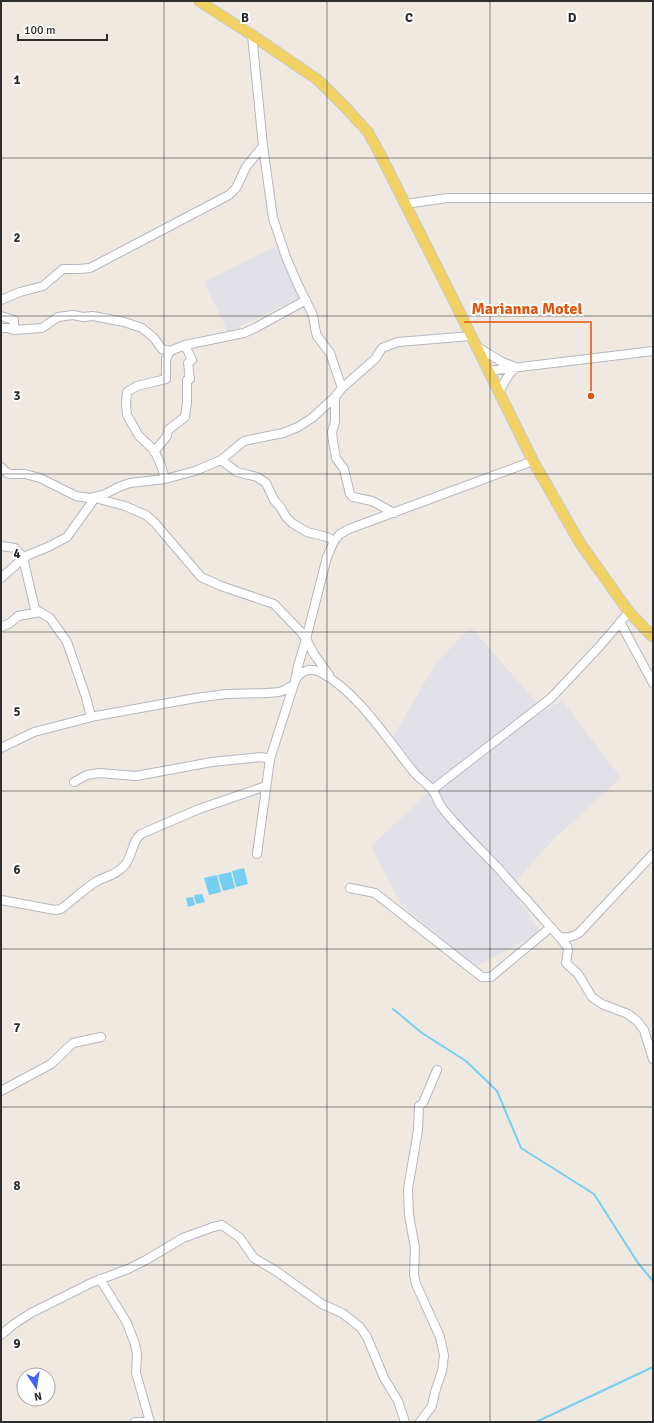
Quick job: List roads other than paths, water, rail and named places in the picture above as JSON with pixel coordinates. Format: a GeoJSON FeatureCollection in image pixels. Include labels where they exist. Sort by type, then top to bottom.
{"type":"FeatureCollection","features":[{"type":"Feature","properties":{"kind":"main road"},"geometry":{"type":"LineString","coordinates":[[198,1],[252,35],[318,80],[348,109],[368,132],[533,461],[580,543],[630,612],[653,637]]}},
{"type":"Feature","properties":{"kind":"street"},"geometry":{"type":"LineString","coordinates":[[252,35],[273,218],[286,257],[313,315],[318,336],[330,353],[342,388]]}},
{"type":"Feature","properties":{"kind":"street"},"geometry":{"type":"LineString","coordinates":[[1,300],[20,292],[43,286],[63,269],[90,268],[229,195],[236,188],[246,167],[264,146]]}},
{"type":"Feature","properties":{"kind":"street"},"geometry":{"type":"LineString","coordinates":[[405,204],[448,198],[653,198]]}},
{"type":"Feature","properties":{"kind":"street"},"geometry":{"type":"LineString","coordinates":[[1,328],[14,330],[42,328],[58,317],[93,316],[124,322],[142,328],[149,333],[162,349],[170,351],[185,345],[244,333],[306,300]]}},
{"type":"Feature","properties":{"kind":"street"},"geometry":{"type":"LineString","coordinates":[[1,316],[14,320],[14,330]]}},
{"type":"Feature","properties":{"kind":"street"},"geometry":{"type":"LineString","coordinates":[[1,578],[25,558],[67,537],[95,498],[130,483],[165,479],[195,471],[221,460],[244,441],[283,434],[298,427],[312,418],[335,397],[342,388],[375,359],[382,348],[398,342],[471,336]]}},
{"type":"Feature","properties":{"kind":"street"},"geometry":{"type":"LineString","coordinates":[[154,452],[167,436],[168,430],[185,417],[187,380],[190,379],[188,363],[192,360],[185,345]]}},
{"type":"Feature","properties":{"kind":"street"},"geometry":{"type":"LineString","coordinates":[[476,346],[502,362],[516,367]]}},
{"type":"Feature","properties":{"kind":"street"},"geometry":{"type":"LineString","coordinates":[[488,371],[653,350]]}},
{"type":"Feature","properties":{"kind":"street"},"geometry":{"type":"LineString","coordinates":[[165,479],[161,465],[154,450],[139,436],[127,416],[126,403],[127,392],[137,386],[166,380],[166,359],[170,351]]}},
{"type":"Feature","properties":{"kind":"street"},"geometry":{"type":"LineString","coordinates":[[499,394],[504,381],[516,367]]}},
{"type":"Feature","properties":{"kind":"street"},"geometry":{"type":"LineString","coordinates":[[335,397],[335,422],[332,432],[333,440],[336,458],[344,469],[350,494],[353,497],[372,501],[394,513]]}},
{"type":"Feature","properties":{"kind":"street"},"geometry":{"type":"LineString","coordinates":[[221,460],[237,472],[257,477],[266,483],[274,500],[292,523],[307,532],[327,537],[334,541]]}},
{"type":"Feature","properties":{"kind":"street"},"geometry":{"type":"LineString","coordinates":[[257,854],[270,759],[334,541],[340,534],[349,529],[533,461]]}},
{"type":"Feature","properties":{"kind":"street"},"geometry":{"type":"LineString","coordinates":[[1,467],[7,473],[25,474],[40,478],[76,496],[95,498],[125,506],[146,515],[155,523],[201,577],[221,586],[274,604],[301,632],[337,685]]}},
{"type":"Feature","properties":{"kind":"street"},"geometry":{"type":"LineString","coordinates":[[1,546],[15,548],[25,558]]}},
{"type":"Feature","properties":{"kind":"street"},"geometry":{"type":"LineString","coordinates":[[25,558],[24,562],[35,609],[50,618],[67,642],[86,696],[91,718]]}},
{"type":"Feature","properties":{"kind":"street"},"geometry":{"type":"LineString","coordinates":[[1,627],[10,623],[18,616],[40,612]]}},
{"type":"Feature","properties":{"kind":"street"},"geometry":{"type":"LineString","coordinates":[[432,790],[551,698],[600,647],[630,612]]}},
{"type":"Feature","properties":{"kind":"street"},"geometry":{"type":"LineString","coordinates":[[620,622],[653,683]]}},
{"type":"Feature","properties":{"kind":"street"},"geometry":{"type":"LineString","coordinates":[[1,748],[34,732],[91,718],[202,697],[226,694],[279,692],[293,684],[298,674],[301,672],[315,670],[357,701],[381,729],[414,773],[432,790],[441,807],[474,845],[499,869],[560,937],[568,947],[566,963],[578,974],[592,998],[602,1004],[628,1014],[637,1022],[646,1034],[653,1059]]}},
{"type":"Feature","properties":{"kind":"street"},"geometry":{"type":"LineString","coordinates":[[74,782],[87,775],[99,773],[136,776],[212,762],[261,757],[270,759]]}},
{"type":"Feature","properties":{"kind":"street"},"geometry":{"type":"LineString","coordinates":[[1,900],[55,910],[60,909],[98,880],[114,875],[119,871],[126,864],[136,838],[141,834],[199,810],[266,786]]}},
{"type":"Feature","properties":{"kind":"street"},"geometry":{"type":"LineString","coordinates":[[560,937],[566,938],[580,933],[653,854]]}},
{"type":"Feature","properties":{"kind":"street"},"geometry":{"type":"LineString","coordinates":[[350,888],[374,893],[482,977],[490,977],[551,927]]}},
{"type":"Feature","properties":{"kind":"street"},"geometry":{"type":"LineString","coordinates":[[1,1091],[51,1064],[73,1043],[101,1037]]}},
{"type":"Feature","properties":{"kind":"street"},"geometry":{"type":"LineString","coordinates":[[420,1422],[432,1406],[442,1371],[444,1355],[440,1337],[416,1284],[414,1275],[415,1248],[409,1215],[408,1189],[418,1130],[419,1106],[423,1103],[437,1070]]}},
{"type":"Feature","properties":{"kind":"street"},"geometry":{"type":"LineString","coordinates":[[1,1335],[30,1313],[100,1279],[128,1269],[191,1234],[222,1225],[240,1238],[254,1258],[276,1271],[322,1304],[342,1313],[360,1327],[367,1337],[384,1378],[398,1401],[404,1421]]}},
{"type":"Feature","properties":{"kind":"street"},"geometry":{"type":"LineString","coordinates":[[100,1279],[127,1323],[135,1344],[137,1354],[136,1373],[150,1422],[135,1422]]}},
{"type":"Feature","properties":{"kind":"water"},"geometry":{"type":"Polygon","coordinates":[[[244,868],[248,884],[236,887],[232,871],[244,868]]]}},
{"type":"Feature","properties":{"kind":"water"},"geometry":{"type":"Polygon","coordinates":[[[231,872],[235,888],[223,891],[218,875],[231,872]]]}},
{"type":"Feature","properties":{"kind":"water"},"geometry":{"type":"Polygon","coordinates":[[[217,875],[221,892],[209,895],[204,878],[217,875]]]}},
{"type":"Feature","properties":{"kind":"water"},"geometry":{"type":"Polygon","coordinates":[[[202,894],[205,902],[196,904],[194,895],[202,894]]]}},
{"type":"Feature","properties":{"kind":"water"},"geometry":{"type":"Polygon","coordinates":[[[193,897],[195,905],[188,907],[186,898],[193,897]]]}},
{"type":"Feature","properties":{"kind":"waterway"},"geometry":{"type":"LineString","coordinates":[[393,1009],[422,1033],[466,1061],[497,1091],[521,1148],[594,1194],[638,1263],[653,1281]]}},
{"type":"Feature","properties":{"kind":"waterway"},"geometry":{"type":"LineString","coordinates":[[536,1422],[653,1367]]}},
{"type":"Feature","properties":{"kind":"place","name":"Marianna Motel"},"geometry":{"type":"Point","coordinates":[591,396]}}]}
